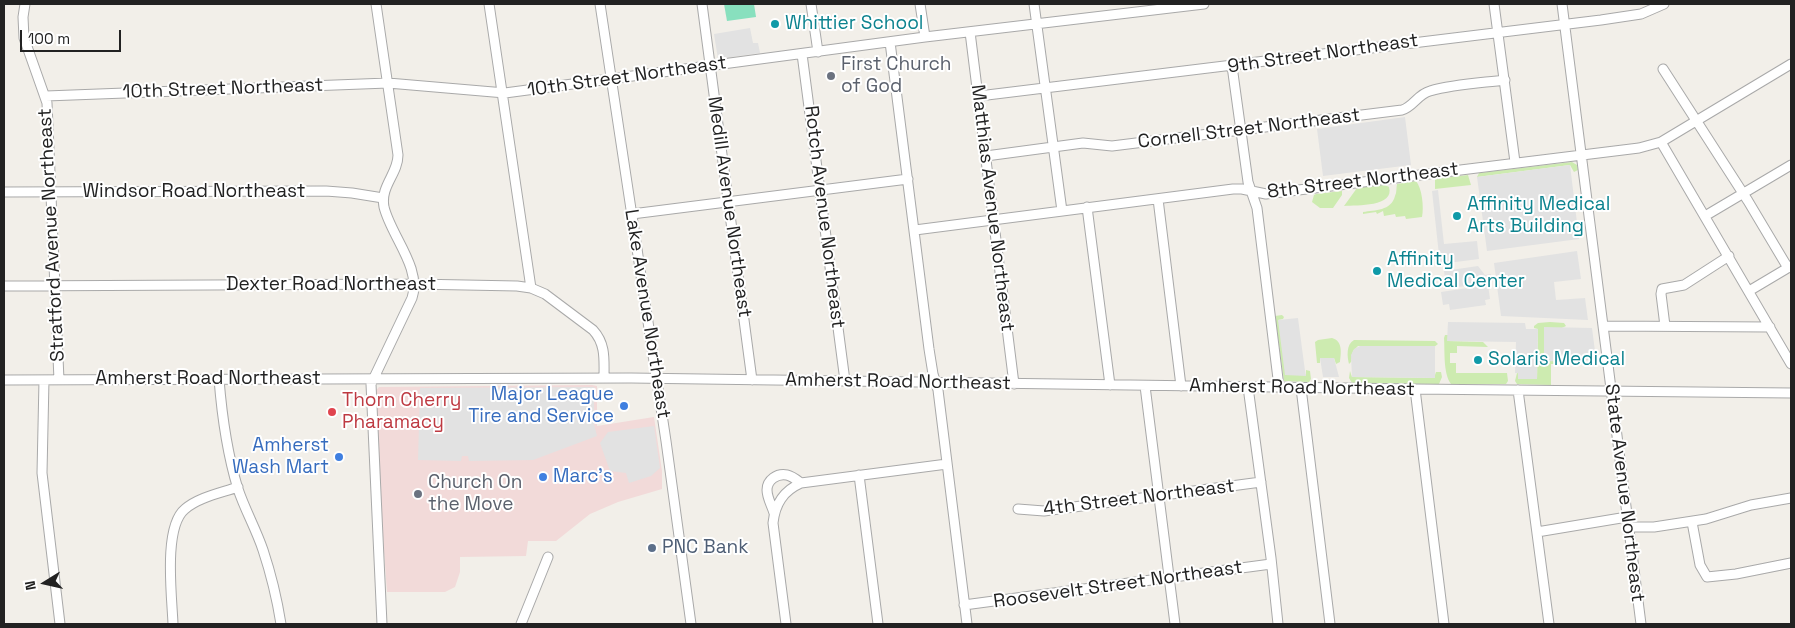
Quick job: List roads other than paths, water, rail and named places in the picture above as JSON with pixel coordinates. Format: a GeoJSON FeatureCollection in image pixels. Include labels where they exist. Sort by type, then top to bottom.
{"type":"FeatureCollection","features":[{"type":"Feature","properties":{"kind":"street","name":"Stratford Avenue Northeast"},"geometry":{"type":"LineString","coordinates":[[25,4],[23,17],[24,38],[46,96],[52,192],[59,380]]}},
{"type":"Feature","properties":{"kind":"street"},"geometry":{"type":"LineString","coordinates":[[376,4],[398,161],[397,167],[385,188],[383,198],[386,210],[412,270],[414,284],[412,298],[372,379],[370,391],[382,624]]}},
{"type":"Feature","properties":{"kind":"street"},"geometry":{"type":"LineString","coordinates":[[488,4],[531,288]]}},
{"type":"Feature","properties":{"kind":"street","name":"Lake Avenue Northeast"},"geometry":{"type":"LineString","coordinates":[[600,4],[657,378],[691,624]]}},
{"type":"Feature","properties":{"kind":"street","name":"Medill Avenue Northeast"},"geometry":{"type":"LineString","coordinates":[[702,4],[752,380]]}},
{"type":"Feature","properties":{"kind":"street"},"geometry":{"type":"LineString","coordinates":[[811,4],[818,52]]}},
{"type":"Feature","properties":{"kind":"street"},"geometry":{"type":"LineString","coordinates":[[920,4],[925,37]]}},
{"type":"Feature","properties":{"kind":"street"},"geometry":{"type":"LineString","coordinates":[[1034,4],[1062,211]]}},
{"type":"Feature","properties":{"kind":"street","name":"10th Street Northeast"},"geometry":{"type":"LineString","coordinates":[[46,96],[388,83],[502,93],[1036,24],[1146,7],[1204,4]]}},
{"type":"Feature","properties":{"kind":"street"},"geometry":{"type":"LineString","coordinates":[[1494,4],[1515,162]]}},
{"type":"Feature","properties":{"kind":"street","name":"State Avenue Northeast"},"geometry":{"type":"LineString","coordinates":[[1562,4],[1641,624]]}},
{"type":"Feature","properties":{"kind":"street","name":"9th Street Northeast"},"geometry":{"type":"LineString","coordinates":[[979,96],[1641,14],[1664,4]]}},
{"type":"Feature","properties":{"kind":"street","name":"Matthias Avenue Northeast"},"geometry":{"type":"LineString","coordinates":[[970,32],[1014,384]]}},
{"type":"Feature","properties":{"kind":"street"},"geometry":{"type":"LineString","coordinates":[[890,42],[967,624]]}},
{"type":"Feature","properties":{"kind":"street","name":"Rotch Avenue Northeast"},"geometry":{"type":"LineString","coordinates":[[802,54],[845,381]]}},
{"type":"Feature","properties":{"kind":"street","name":"8th Street Northeast"},"geometry":{"type":"LineString","coordinates":[[915,230],[1233,189],[1266,194],[1639,148],[1661,142],[1791,64]]}},
{"type":"Feature","properties":{"kind":"street"},"geometry":{"type":"LineString","coordinates":[[1232,66],[1248,182],[1257,208],[1279,387]]}},
{"type":"Feature","properties":{"kind":"street"},"geometry":{"type":"LineString","coordinates":[[1662,69],[1689,111],[1697,120],[1789,267],[1749,291]]}},
{"type":"Feature","properties":{"kind":"street","name":"Cornell Street Northeast"},"geometry":{"type":"LineString","coordinates":[[986,156],[1092,143],[1112,146],[1402,110],[1430,91],[1505,80]]}},
{"type":"Feature","properties":{"kind":"street"},"geometry":{"type":"LineString","coordinates":[[1661,142],[1791,364]]}},
{"type":"Feature","properties":{"kind":"street"},"geometry":{"type":"LineString","coordinates":[[1705,216],[1791,165]]}},
{"type":"Feature","properties":{"kind":"street"},"geometry":{"type":"LineString","coordinates":[[632,214],[908,178]]}},
{"type":"Feature","properties":{"kind":"street","name":"Windsor Road Northeast"},"geometry":{"type":"LineString","coordinates":[[4,192],[326,191],[383,198]]}},
{"type":"Feature","properties":{"kind":"street"},"geometry":{"type":"LineString","coordinates":[[1158,198],[1181,386]]}},
{"type":"Feature","properties":{"kind":"street"},"geometry":{"type":"LineString","coordinates":[[1087,207],[1110,385]]}},
{"type":"Feature","properties":{"kind":"street"},"geometry":{"type":"LineString","coordinates":[[1665,326],[1662,289],[1684,285],[1729,256]]}},
{"type":"Feature","properties":{"kind":"street","name":"Dexter Road Northeast"},"geometry":{"type":"LineString","coordinates":[[4,286],[414,284],[508,285],[531,288],[545,294],[587,324],[599,336],[604,358],[604,378]]}},
{"type":"Feature","properties":{"kind":"street"},"geometry":{"type":"LineString","coordinates":[[1603,326],[1770,327]]}},
{"type":"Feature","properties":{"kind":"street","name":"Amherst Road Northeast"},"geometry":{"type":"LineString","coordinates":[[4,380],[657,378],[1145,386],[1791,393]]}},
{"type":"Feature","properties":{"kind":"street"},"geometry":{"type":"LineString","coordinates":[[219,379],[221,409],[238,487],[269,567],[281,624]]}},
{"type":"Feature","properties":{"kind":"street"},"geometry":{"type":"LineString","coordinates":[[44,380],[42,472],[60,624]]}},
{"type":"Feature","properties":{"kind":"street"},"geometry":{"type":"LineString","coordinates":[[1145,386],[1175,624]]}},
{"type":"Feature","properties":{"kind":"street"},"geometry":{"type":"LineString","coordinates":[[1248,387],[1272,564],[1278,624]]}},
{"type":"Feature","properties":{"kind":"street"},"geometry":{"type":"LineString","coordinates":[[1301,388],[1330,624]]}},
{"type":"Feature","properties":{"kind":"street"},"geometry":{"type":"LineString","coordinates":[[1415,389],[1444,624]]}},
{"type":"Feature","properties":{"kind":"street"},"geometry":{"type":"LineString","coordinates":[[1518,390],[1549,624]]}},
{"type":"Feature","properties":{"kind":"street"},"geometry":{"type":"LineString","coordinates":[[786,624],[773,523],[774,514],[781,497],[801,483],[947,464]]}},
{"type":"Feature","properties":{"kind":"street"},"geometry":{"type":"LineString","coordinates":[[774,514],[767,491],[770,481],[776,476],[783,474],[801,483]]}},
{"type":"Feature","properties":{"kind":"street"},"geometry":{"type":"LineString","coordinates":[[859,475],[878,624]]}},
{"type":"Feature","properties":{"kind":"street","name":"4th Street Northeast"},"geometry":{"type":"LineString","coordinates":[[1018,509],[1044,511],[1261,482]]}},
{"type":"Feature","properties":{"kind":"street"},"geometry":{"type":"LineString","coordinates":[[172,624],[171,551],[172,531],[175,522],[184,509],[196,501],[238,487]]}},
{"type":"Feature","properties":{"kind":"street"},"geometry":{"type":"LineString","coordinates":[[1537,532],[1628,522],[1654,526],[1692,522],[1751,506],[1791,498]]}},
{"type":"Feature","properties":{"kind":"street"},"geometry":{"type":"LineString","coordinates":[[1692,522],[1700,565],[1707,577],[1736,574],[1791,563]]}},
{"type":"Feature","properties":{"kind":"street"},"geometry":{"type":"LineString","coordinates":[[521,624],[548,557]]}},
{"type":"Feature","properties":{"kind":"street","name":"Roosevelt Street Northeast"},"geometry":{"type":"LineString","coordinates":[[964,605],[1272,564]]}},
{"type":"Feature","properties":{"kind":"place","name":"Whittier School"},"geometry":{"type":"Point","coordinates":[775,24]}},
{"type":"Feature","properties":{"kind":"place","name":"First Church of God"},"geometry":{"type":"Point","coordinates":[831,76]}},
{"type":"Feature","properties":{"kind":"place","name":"Affinity Medical Arts Building"},"geometry":{"type":"Point","coordinates":[1457,216]}},
{"type":"Feature","properties":{"kind":"place","name":"Affinity Medical Center"},"geometry":{"type":"Point","coordinates":[1377,271]}},
{"type":"Feature","properties":{"kind":"place","name":"Solaris Medical"},"geometry":{"type":"Point","coordinates":[1478,360]}},
{"type":"Feature","properties":{"kind":"place","name":"Major League Tire and Service"},"geometry":{"type":"Point","coordinates":[624,406]}},
{"type":"Feature","properties":{"kind":"place","name":"Thorn Cherry Pharamacy"},"geometry":{"type":"Point","coordinates":[332,412]}},
{"type":"Feature","properties":{"kind":"place","name":"Amherst Wash Mart"},"geometry":{"type":"Point","coordinates":[339,457]}},
{"type":"Feature","properties":{"kind":"place","name":"Marc's"},"geometry":{"type":"Point","coordinates":[543,477]}},
{"type":"Feature","properties":{"kind":"place","name":"Church On the Move"},"geometry":{"type":"Point","coordinates":[418,494]}},
{"type":"Feature","properties":{"kind":"place","name":"PNC Bank"},"geometry":{"type":"Point","coordinates":[652,548]}}]}
